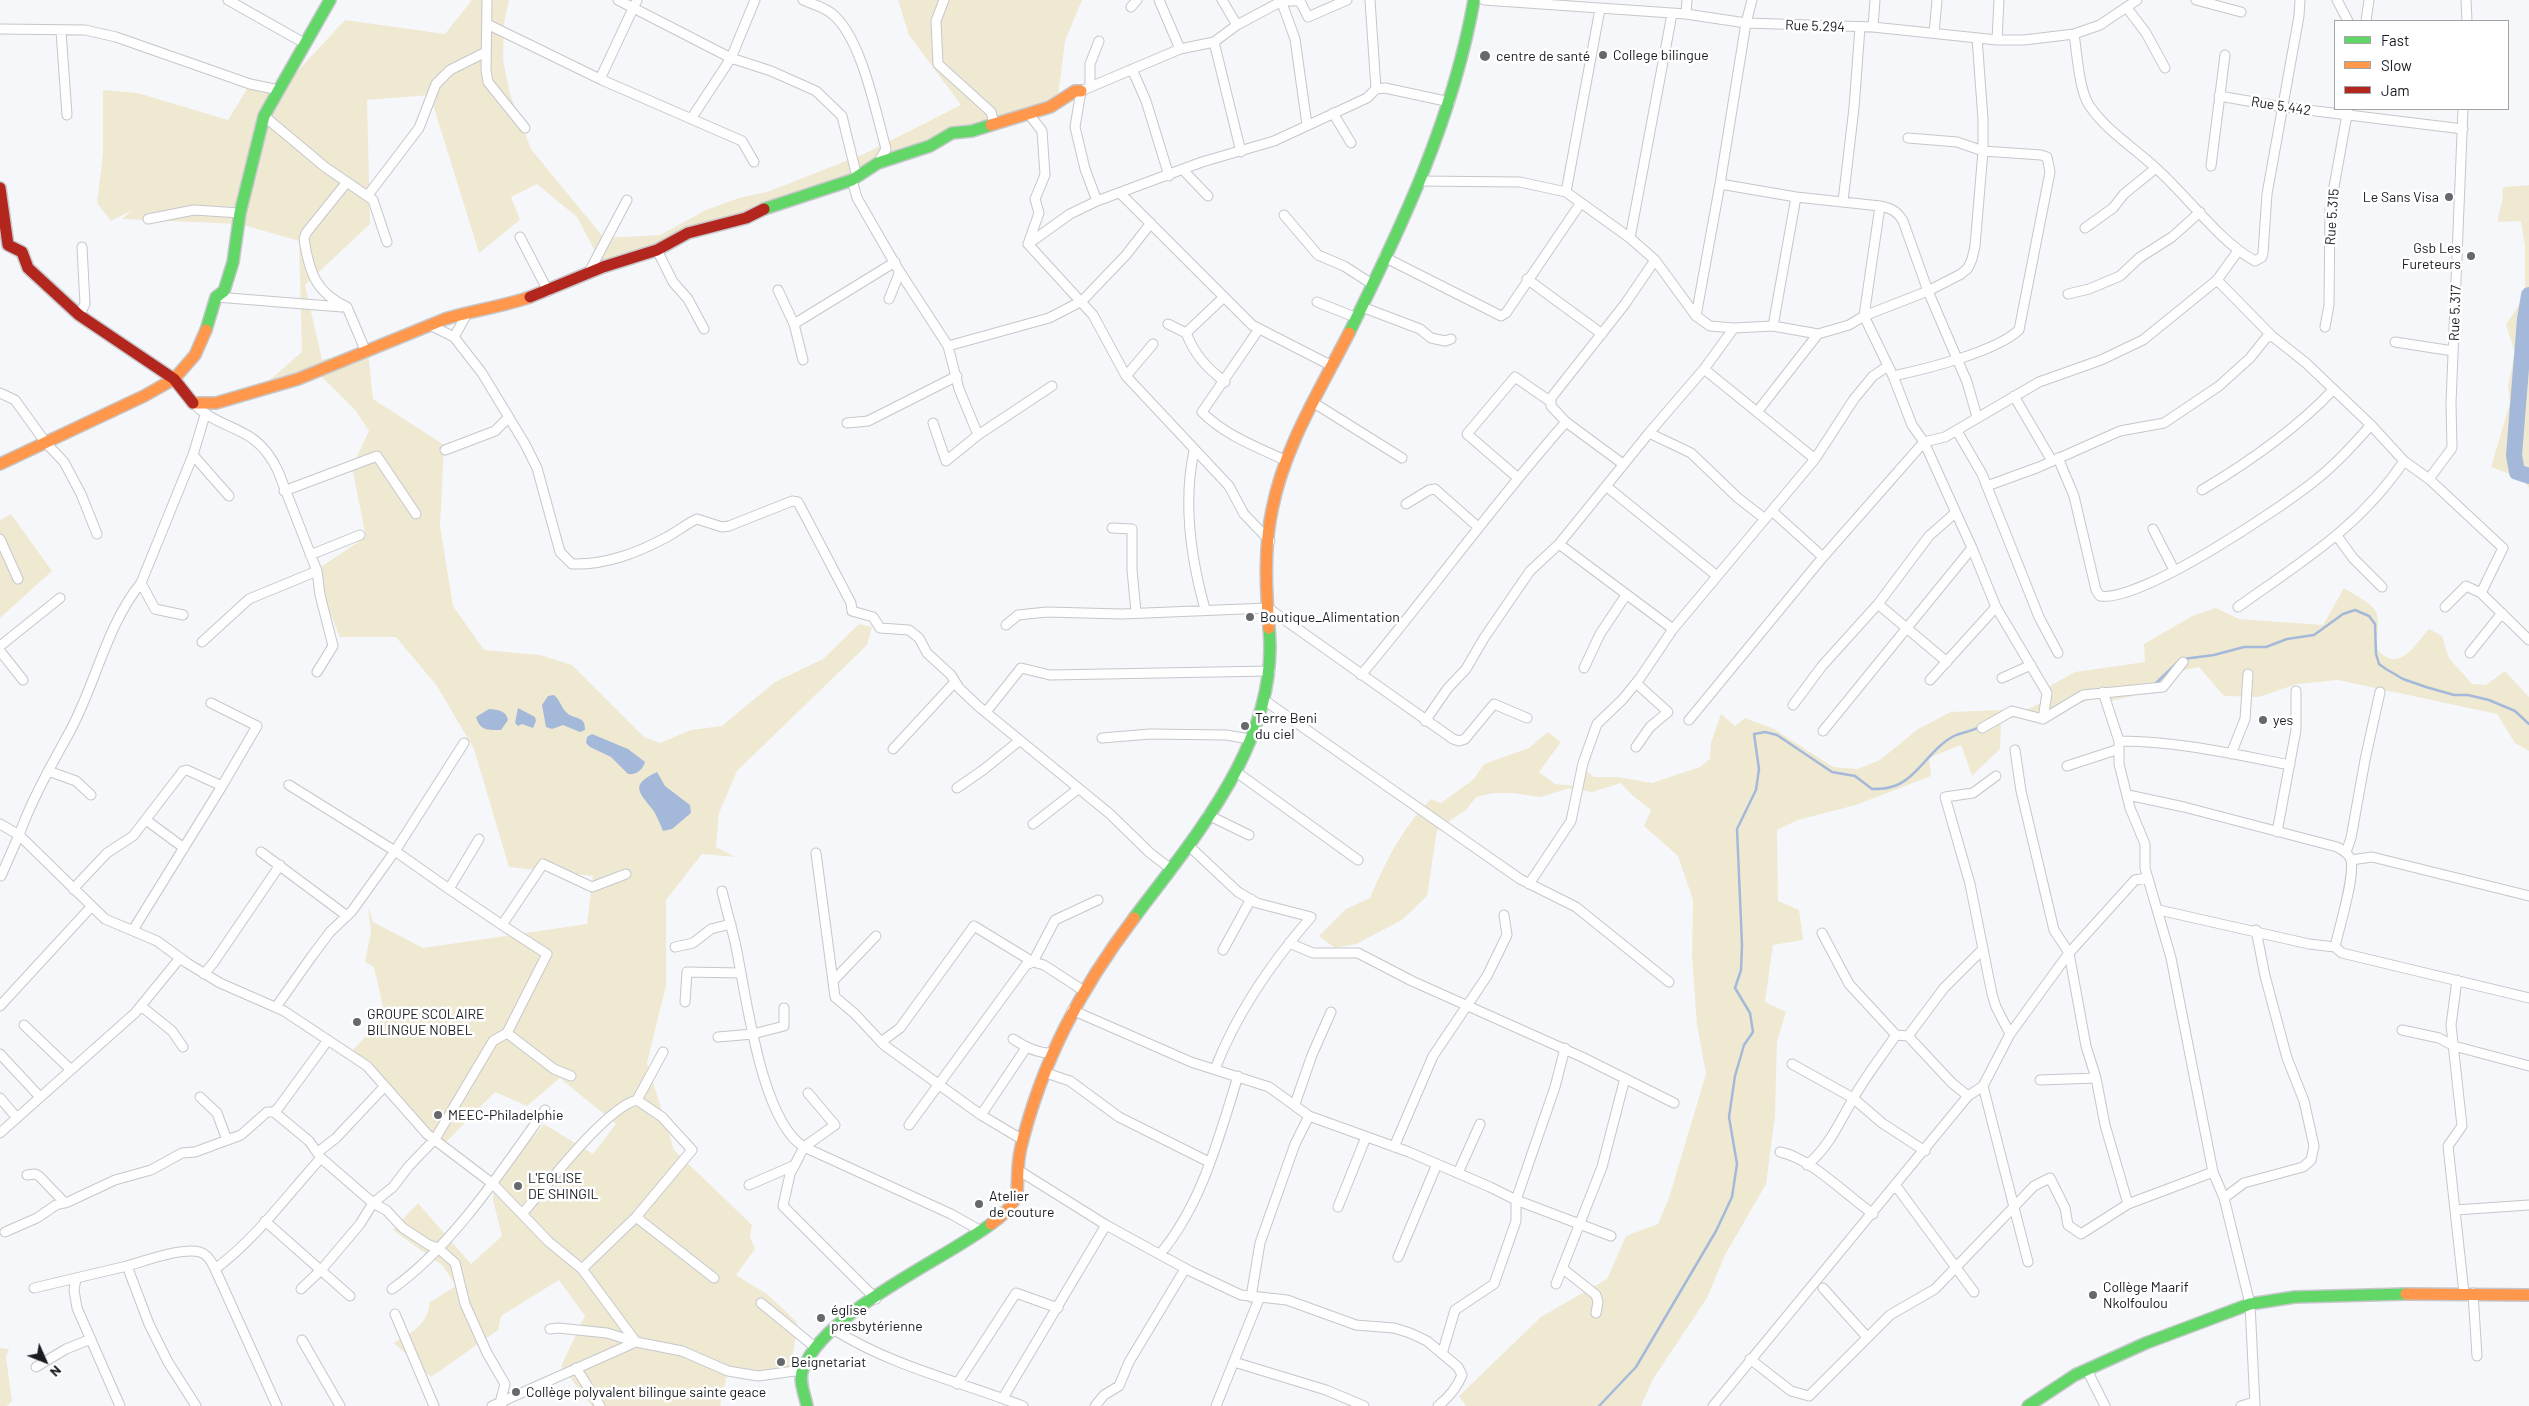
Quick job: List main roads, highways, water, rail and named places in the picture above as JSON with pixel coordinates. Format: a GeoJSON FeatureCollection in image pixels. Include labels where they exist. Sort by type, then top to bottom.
{"type":"FeatureCollection","features":[{"type":"Feature","properties":{"kind":"water"},"geometry":{"type":"Polygon","coordinates":[[[554,695],[566,712],[583,722],[585,730],[580,732],[563,725],[552,729],[546,727],[542,705],[548,696],[554,695]]]}},
{"type":"Feature","properties":{"kind":"water"},"geometry":{"type":"Polygon","coordinates":[[[518,708],[535,717],[536,721],[533,728],[522,724],[518,726],[515,723],[518,708]]]}},
{"type":"Feature","properties":{"kind":"water"},"geometry":{"type":"Polygon","coordinates":[[[489,709],[501,711],[507,717],[508,720],[501,730],[485,729],[478,722],[476,717],[489,709]]]}},
{"type":"Feature","properties":{"kind":"water"},"geometry":{"type":"Polygon","coordinates":[[[592,734],[628,749],[645,762],[641,770],[628,774],[611,757],[590,747],[586,743],[587,737],[592,734]]]}},
{"type":"Feature","properties":{"kind":"water"},"geometry":{"type":"Polygon","coordinates":[[[657,772],[665,786],[690,805],[691,813],[672,829],[663,831],[654,812],[639,789],[643,781],[657,772]]]}},
{"type":"Feature","properties":{"kind":"waterway"},"geometry":{"type":"LineString","coordinates":[[2529,295],[2525,319],[2514,455],[2517,472],[2529,476]]}},
{"type":"Feature","properties":{"kind":"waterway"},"geometry":{"type":"LineString","coordinates":[[2183,659],[2214,655],[2244,647],[2266,647],[2287,639],[2314,635],[2343,614],[2355,610],[2369,616],[2375,624],[2376,654],[2379,664],[2386,669],[2403,679],[2426,687],[2454,695],[2468,695],[2489,700],[2515,711],[2529,724]]}},
{"type":"Feature","properties":{"kind":"waterway"},"geometry":{"type":"LineString","coordinates":[[2155,684],[2178,662]]}},
{"type":"Feature","properties":{"kind":"waterway"},"geometry":{"type":"LineString","coordinates":[[1599,1406],[1636,1367],[1716,1231],[1732,1197],[1737,1164],[1729,1117],[1735,1076],[1744,1045],[1753,1032],[1750,1013],[1735,988],[1741,970],[1742,945],[1737,829],[1756,790],[1759,769],[1754,734],[1765,732],[1777,735],[1832,772],[1855,776],[1872,789],[1879,789],[1900,784],[1916,771],[1945,741],[1979,727]]}},
{"type":"Feature","properties":{"kind":"place","name":"College bilingue"},"geometry":{"type":"Point","coordinates":[1603,55]}},
{"type":"Feature","properties":{"kind":"place","name":"centre de santé"},"geometry":{"type":"Point","coordinates":[1485,56]}},
{"type":"Feature","properties":{"kind":"place","name":"Le Sans Visa"},"geometry":{"type":"Point","coordinates":[2449,197]}},
{"type":"Feature","properties":{"kind":"place","name":"Gsb Les Fureteurs"},"geometry":{"type":"Point","coordinates":[2471,256]}},
{"type":"Feature","properties":{"kind":"place","name":"Boutique_Alimentation"},"geometry":{"type":"Point","coordinates":[1250,617]}},
{"type":"Feature","properties":{"kind":"place","name":"yes"},"geometry":{"type":"Point","coordinates":[2263,720]}},
{"type":"Feature","properties":{"kind":"place","name":"Terre Beni du ciel"},"geometry":{"type":"Point","coordinates":[1245,726]}},
{"type":"Feature","properties":{"kind":"place","name":"GROUPE SCOLAIRE BILINGUE NOBEL"},"geometry":{"type":"Point","coordinates":[357,1022]}},
{"type":"Feature","properties":{"kind":"place","name":"MEEC-Philadelphie"},"geometry":{"type":"Point","coordinates":[438,1115]}},
{"type":"Feature","properties":{"kind":"place","name":"L'EGLISE DE SHINGIL"},"geometry":{"type":"Point","coordinates":[518,1186]}},
{"type":"Feature","properties":{"kind":"place","name":"Atelier de couture"},"geometry":{"type":"Point","coordinates":[979,1204]}},
{"type":"Feature","properties":{"kind":"place","name":"Collège Maarif Nkolfoulou"},"geometry":{"type":"Point","coordinates":[2093,1295]}},
{"type":"Feature","properties":{"kind":"place","name":"église presbytérienne"},"geometry":{"type":"Point","coordinates":[821,1318]}},
{"type":"Feature","properties":{"kind":"place","name":"Beignetariat"},"geometry":{"type":"Point","coordinates":[781,1362]}},
{"type":"Feature","properties":{"kind":"place","name":"Collège polyvalent bilingue sainte geace"},"geometry":{"type":"Point","coordinates":[516,1392]}}]}
